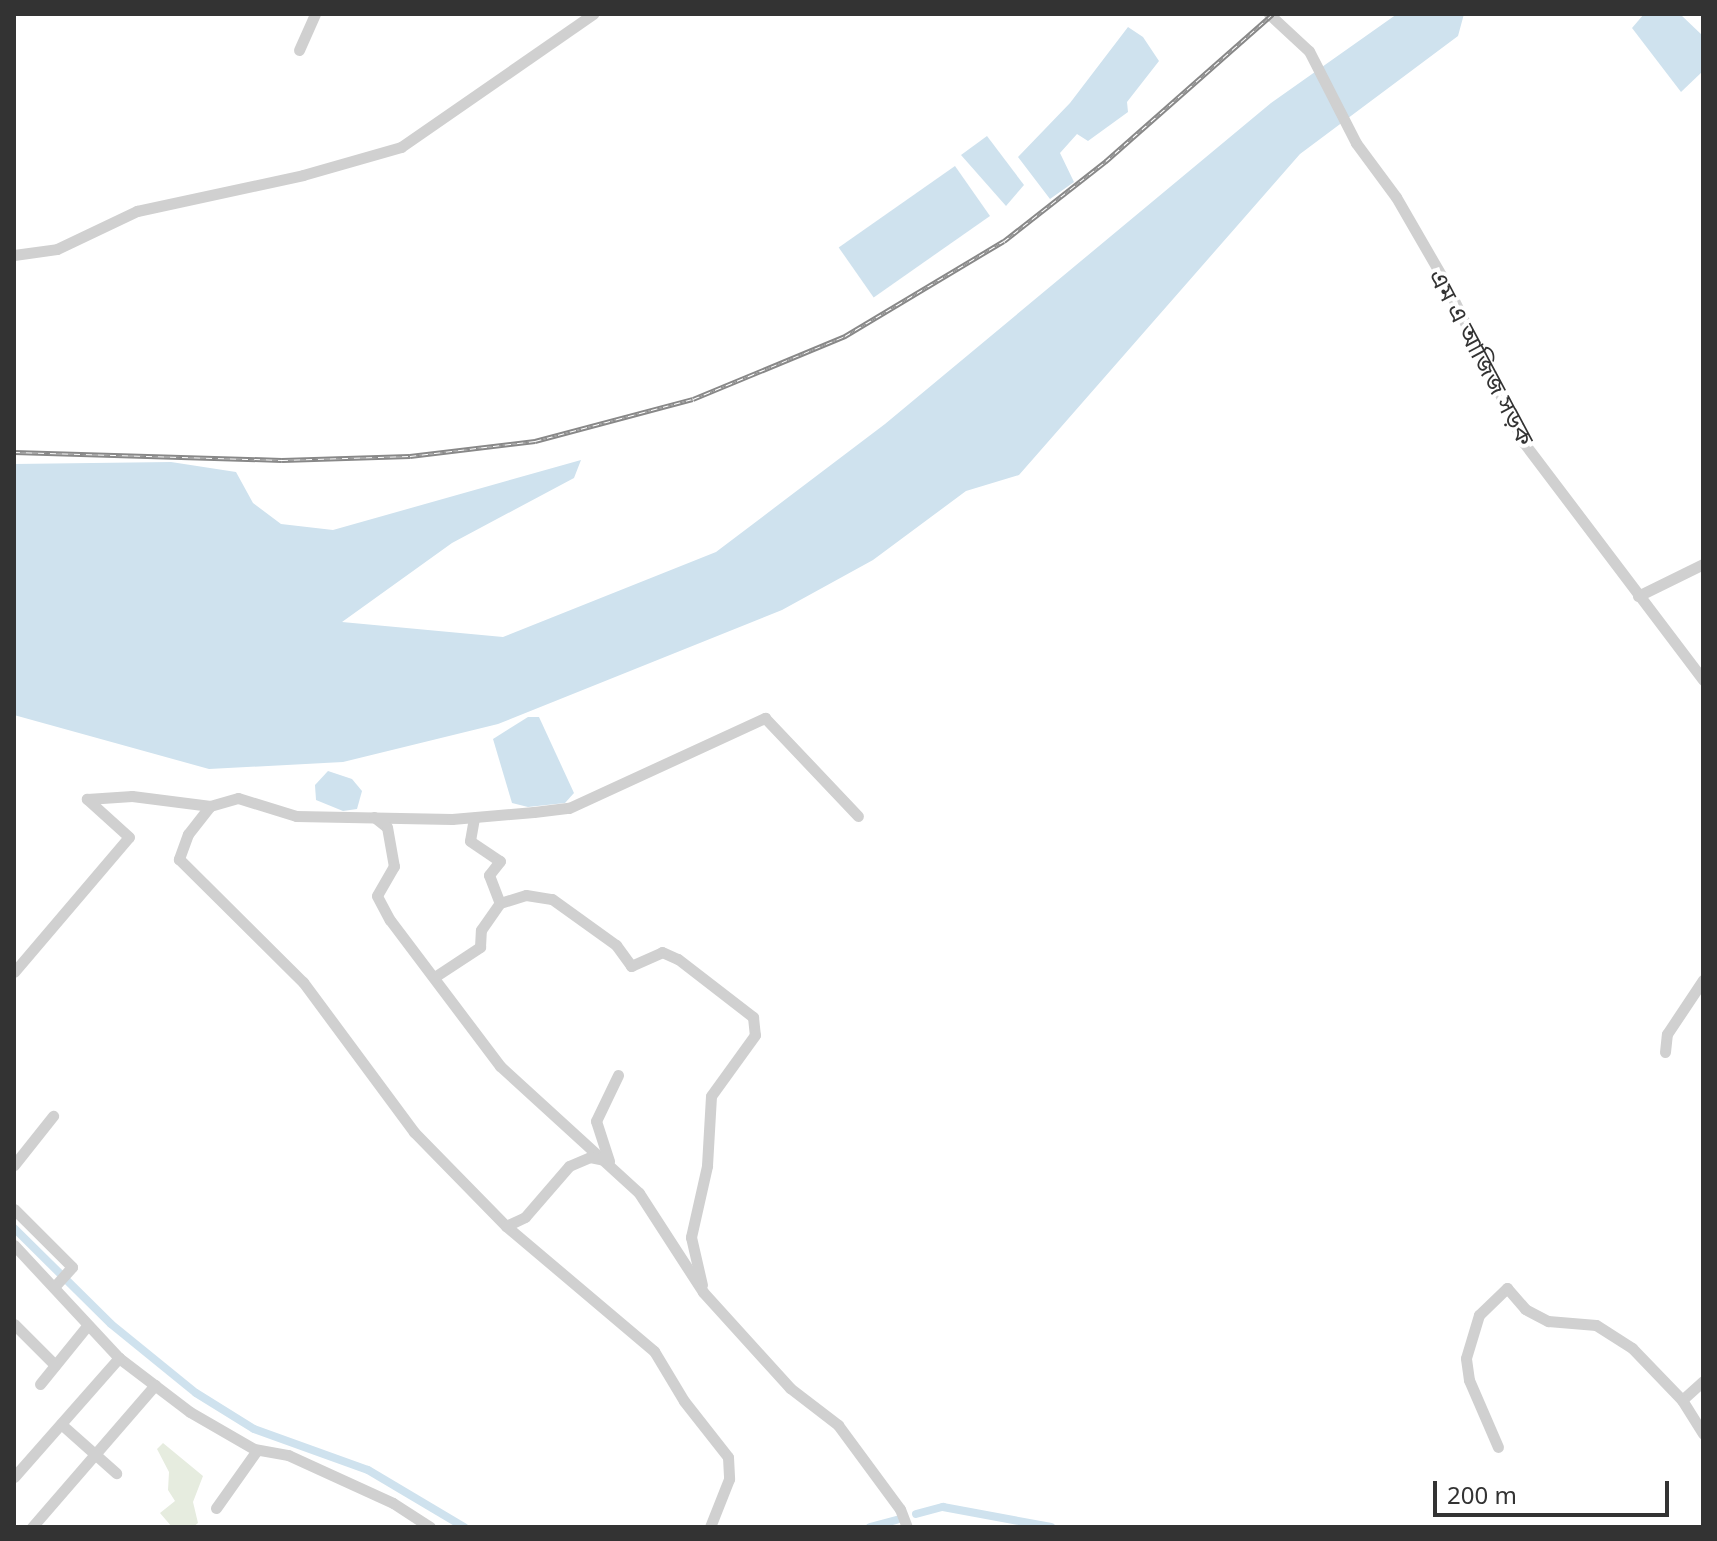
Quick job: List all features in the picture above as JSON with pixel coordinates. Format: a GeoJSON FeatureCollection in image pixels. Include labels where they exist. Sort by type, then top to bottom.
{"type":"FeatureCollection","features":[{"type":"Feature","properties":{"kind":"street"},"geometry":{"type":"LineString","coordinates":[[299,50],[315,14]]}},
{"type":"Feature","properties":{"kind":"street"},"geometry":{"type":"LineString","coordinates":[[14,255],[57,249],[137,211],[303,175],[401,147],[593,14]]}},
{"type":"Feature","properties":{"kind":"street","name":"এম এ আজিজ সড়ক"},"geometry":{"type":"LineString","coordinates":[[1269,14],[1309,51],[1356,143],[1396,197],[1445,282],[1524,443],[1703,680]]}},
{"type":"Feature","properties":{"kind":"street"},"geometry":{"type":"LineString","coordinates":[[1638,596],[1703,564]]}},
{"type":"Feature","properties":{"kind":"street"},"geometry":{"type":"LineString","coordinates":[[14,972],[129,837],[87,799],[132,796],[210,806],[238,798],[296,816],[474,818],[569,808],[765,718],[858,816]]}},
{"type":"Feature","properties":{"kind":"street"},"geometry":{"type":"LineString","coordinates":[[210,806],[188,834],[179,859],[303,982],[414,1132],[506,1226],[654,1351],[684,1401],[728,1457],[729,1479],[710,1527]]}},
{"type":"Feature","properties":{"kind":"street"},"geometry":{"type":"LineString","coordinates":[[374,817],[387,827],[394,866],[377,896],[500,1066],[609,1161],[639,1193],[703,1292],[790,1388],[838,1425],[900,1509],[907,1527]]}},
{"type":"Feature","properties":{"kind":"street"},"geometry":{"type":"LineString","coordinates":[[474,818],[470,841],[500,861],[489,875],[500,903]]}},
{"type":"Feature","properties":{"kind":"street"},"geometry":{"type":"LineString","coordinates":[[436,976],[480,947],[481,930],[500,903],[526,895],[552,899],[616,945],[631,966],[662,952],[695,969],[753,1017],[755,1035],[711,1096],[707,1166],[691,1237],[703,1292]]}},
{"type":"Feature","properties":{"kind":"street"},"geometry":{"type":"LineString","coordinates":[[1665,1052],[1667,1034],[1703,980]]}},
{"type":"Feature","properties":{"kind":"street"},"geometry":{"type":"LineString","coordinates":[[609,1161],[596,1121],[618,1075]]}},
{"type":"Feature","properties":{"kind":"street"},"geometry":{"type":"LineString","coordinates":[[14,1165],[53,1116]]}},
{"type":"Feature","properties":{"kind":"street"},"geometry":{"type":"LineString","coordinates":[[506,1226],[525,1217],[569,1166],[590,1157],[609,1161]]}},
{"type":"Feature","properties":{"kind":"street"},"geometry":{"type":"LineString","coordinates":[[14,1209],[65,1255],[70,1269],[56,1285]]}},
{"type":"Feature","properties":{"kind":"street"},"geometry":{"type":"LineString","coordinates":[[14,1245],[56,1285],[87,1326],[119,1358],[155,1385],[257,1450],[288,1455],[393,1503],[430,1527]]}},
{"type":"Feature","properties":{"kind":"street"},"geometry":{"type":"LineString","coordinates":[[1498,1447],[1469,1380],[1466,1358],[1479,1315],[1507,1288],[1525,1309],[1548,1321],[1596,1325],[1632,1348],[1682,1400],[1703,1434]]}},
{"type":"Feature","properties":{"kind":"street"},"geometry":{"type":"LineString","coordinates":[[14,1324],[55,1365]]}},
{"type":"Feature","properties":{"kind":"street"},"geometry":{"type":"LineString","coordinates":[[40,1384],[87,1326]]}},
{"type":"Feature","properties":{"kind":"street"},"geometry":{"type":"LineString","coordinates":[[14,1477],[119,1358]]}},
{"type":"Feature","properties":{"kind":"street"},"geometry":{"type":"LineString","coordinates":[[1682,1400],[1703,1381]]}},
{"type":"Feature","properties":{"kind":"street"},"geometry":{"type":"LineString","coordinates":[[32,1527],[155,1385]]}},
{"type":"Feature","properties":{"kind":"street"},"geometry":{"type":"LineString","coordinates":[[61,1424],[116,1473]]}},
{"type":"Feature","properties":{"kind":"street"},"geometry":{"type":"LineString","coordinates":[[216,1508],[257,1450]]}},
{"type":"Feature","properties":{"kind":"shaded area"},"geometry":{"type":"Polygon","coordinates":[[[163,1443],[203,1476],[193,1502],[198,1523],[193,1527],[172,1527],[160,1513],[175,1501],[168,1490],[169,1472],[157,1449],[163,1443]]]}},
{"type":"Feature","properties":{"kind":"water"},"geometry":{"type":"Polygon","coordinates":[[[1397,14],[1464,14],[1458,36],[1300,154],[1019,475],[966,491],[873,560],[782,610],[498,724],[343,762],[209,769],[14,715],[14,464],[171,462],[236,472],[253,503],[281,524],[333,530],[581,460],[574,478],[452,543],[342,622],[503,637],[716,552],[885,424],[1271,103],[1397,14]]]}},
{"type":"Feature","properties":{"kind":"water"},"geometry":{"type":"Polygon","coordinates":[[[1644,14],[1680,14],[1703,36],[1703,71],[1681,92],[1632,28],[1644,14]]]}},
{"type":"Feature","properties":{"kind":"water"},"geometry":{"type":"Polygon","coordinates":[[[1128,27],[1143,37],[1159,61],[1127,102],[1128,112],[1088,141],[1077,134],[1060,153],[1074,182],[1050,199],[1018,157],[1070,103],[1128,27]]]}},
{"type":"Feature","properties":{"kind":"water"},"geometry":{"type":"Polygon","coordinates":[[[987,136],[1024,185],[1006,206],[961,155],[987,136]]]}},
{"type":"Feature","properties":{"kind":"water"},"geometry":{"type":"Polygon","coordinates":[[[955,166],[990,216],[874,297],[839,247],[955,166]]]}},
{"type":"Feature","properties":{"kind":"water"},"geometry":{"type":"Polygon","coordinates":[[[528,717],[539,717],[574,793],[565,803],[528,807],[512,803],[493,739],[528,717]]]}},
{"type":"Feature","properties":{"kind":"water"},"geometry":{"type":"Polygon","coordinates":[[[328,771],[352,779],[362,791],[357,809],[343,811],[316,800],[315,785],[328,771]]]}},
{"type":"Feature","properties":{"kind":"waterway"},"geometry":{"type":"LineString","coordinates":[[14,1228],[111,1324],[196,1393],[254,1429],[368,1470],[464,1527]]}},
{"type":"Feature","properties":{"kind":"waterway"},"geometry":{"type":"LineString","coordinates":[[916,1514],[943,1507],[1051,1527]]}},
{"type":"Feature","properties":{"kind":"waterway"},"geometry":{"type":"LineString","coordinates":[[870,1527],[897,1520]]}},
{"type":"Feature","properties":{"kind":"railway"},"geometry":{"type":"LineString","coordinates":[[14,452],[282,460],[410,456],[535,441],[693,399],[845,336],[1004,241],[1106,161],[1273,14]]}}]}
